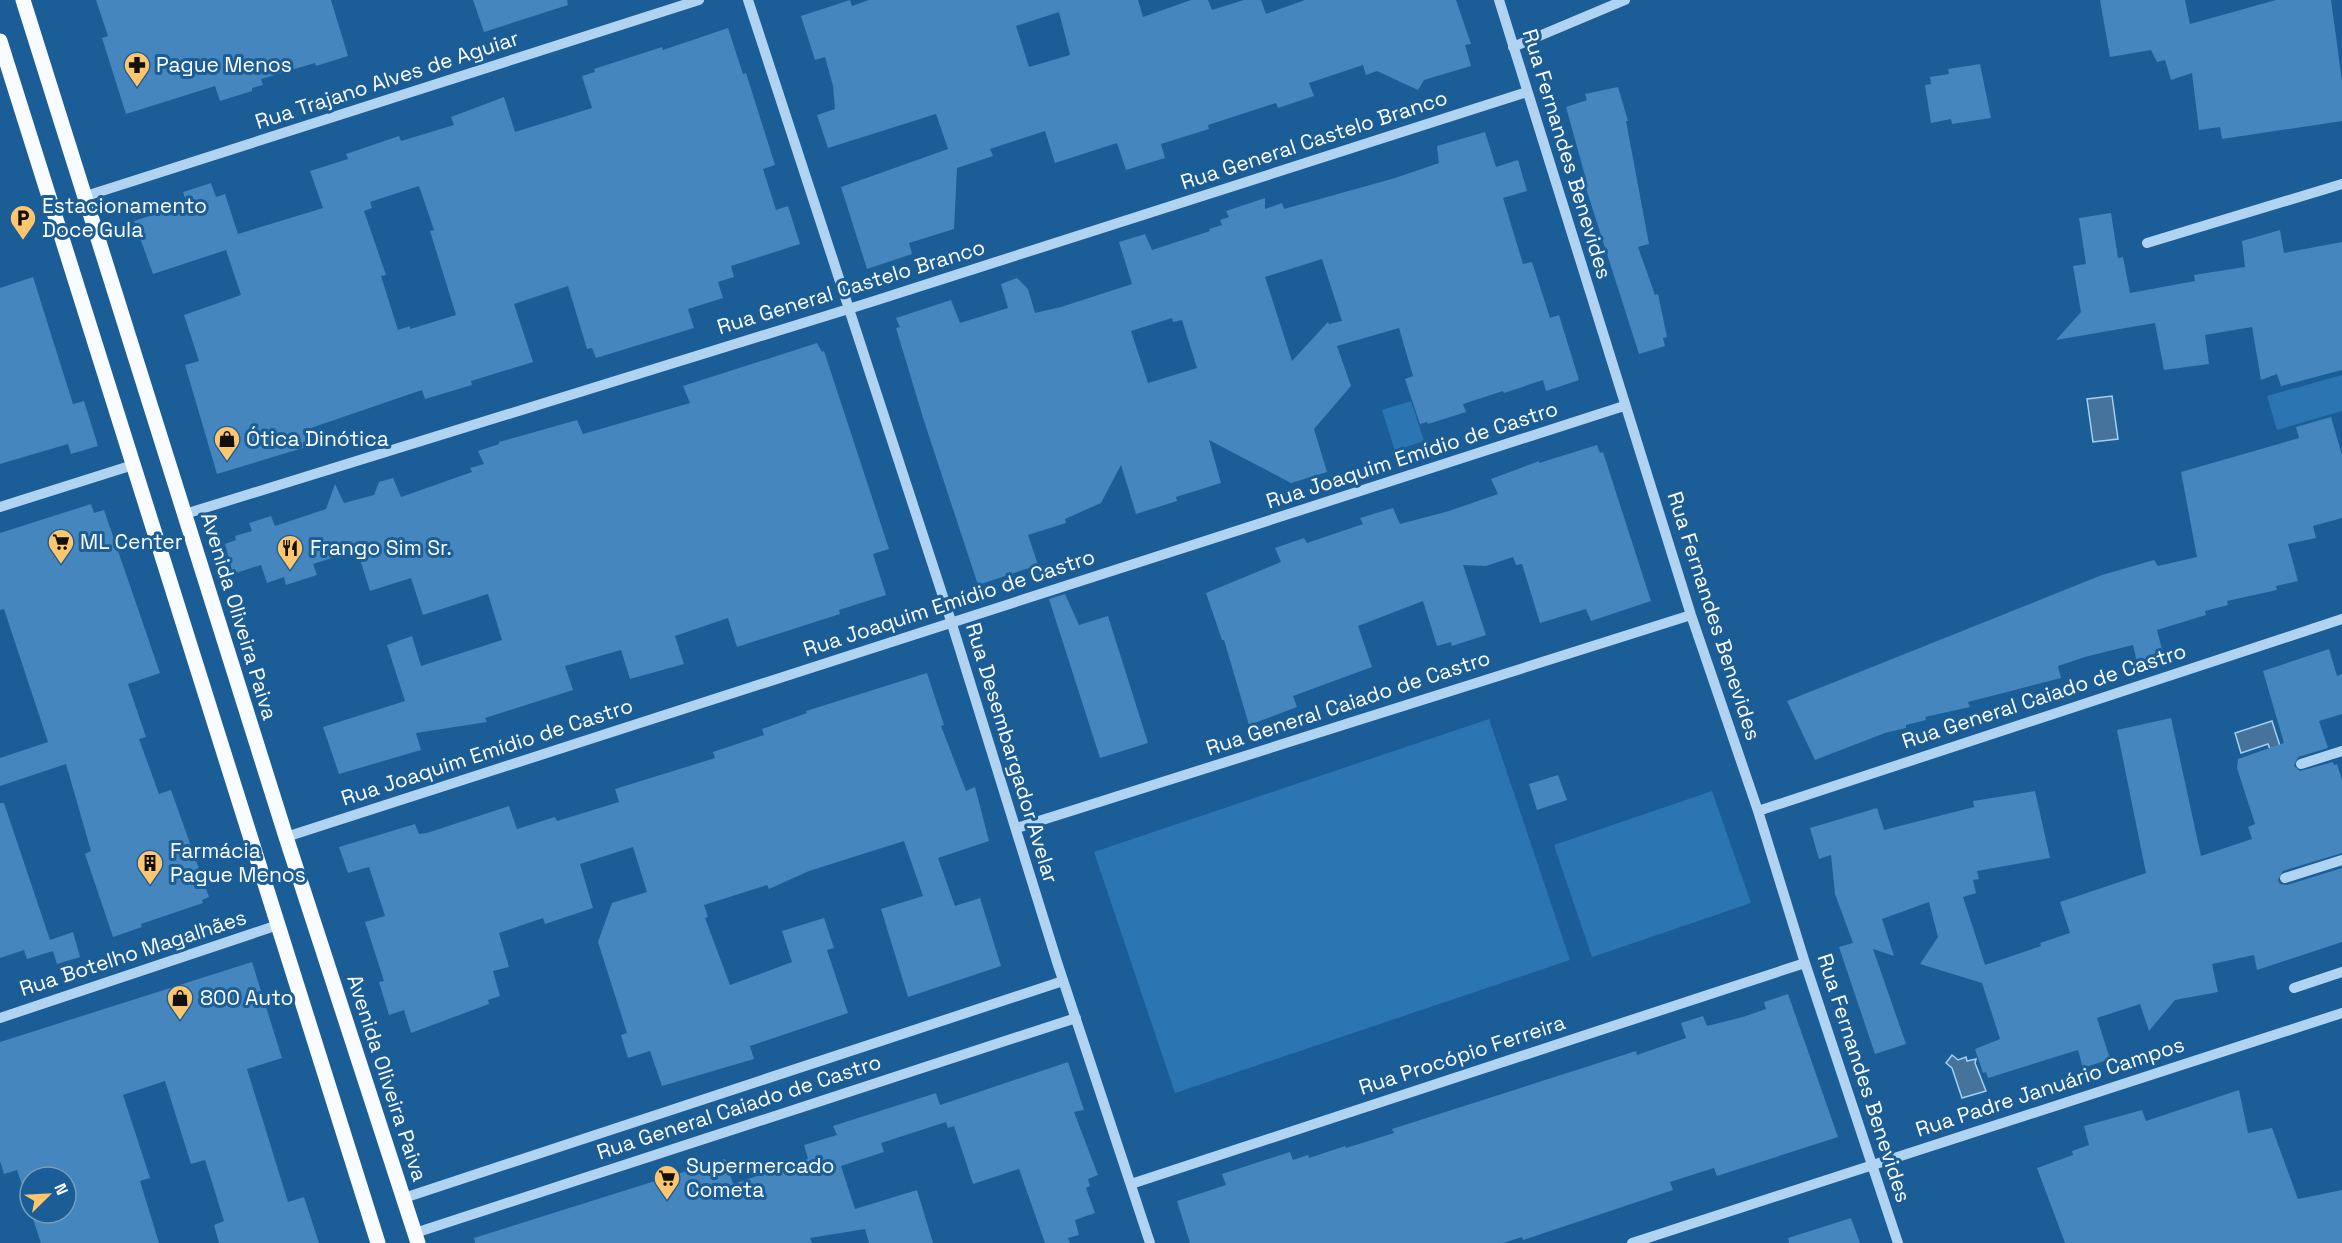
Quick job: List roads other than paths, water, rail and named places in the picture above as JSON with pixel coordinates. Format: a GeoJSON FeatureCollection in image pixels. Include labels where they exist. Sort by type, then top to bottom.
{"type":"FeatureCollection","features":[{"type":"Feature","properties":{"kind":"main road","name":"Avenida Oliveira Paiva"},"geometry":{"type":"LineString","coordinates":[[23,0],[286,837],[417,1238]]}},
{"type":"Feature","properties":{"kind":"main road"},"geometry":{"type":"LineString","coordinates":[[0,41],[378,1243]]}},
{"type":"Feature","properties":{"kind":"street","name":"Rua Trajano Alves de Aguiar"},"geometry":{"type":"LineString","coordinates":[[86,196],[699,0]]}},
{"type":"Feature","properties":{"kind":"street","name":"Rua Desembargador Avelar"},"geometry":{"type":"LineString","coordinates":[[748,0],[951,621],[1063,981],[1150,1243]]}},
{"type":"Feature","properties":{"kind":"street","name":"Rua Fernandes Benevides"},"geometry":{"type":"LineString","coordinates":[[1499,0],[1691,615],[1758,811],[1805,963],[1874,1165],[1898,1243]]}},
{"type":"Feature","properties":{"kind":"street"},"geometry":{"type":"LineString","coordinates":[[1513,47],[1625,0]]}},
{"type":"Feature","properties":{"kind":"street","name":"Rua General Castelo Branco"},"geometry":{"type":"LineString","coordinates":[[185,514],[849,309],[1527,92]]}},
{"type":"Feature","properties":{"kind":"street"},"geometry":{"type":"LineString","coordinates":[[2147,243],[2342,184]]}},
{"type":"Feature","properties":{"kind":"street","name":"Rua Joaquim Emídio de Castro"},"geometry":{"type":"LineString","coordinates":[[286,837],[1624,406]]}},
{"type":"Feature","properties":{"kind":"street"},"geometry":{"type":"LineString","coordinates":[[0,507],[133,465]]}},
{"type":"Feature","properties":{"kind":"street","name":"Rua General Caiado de Castro"},"geometry":{"type":"LineString","coordinates":[[1017,828],[1691,615]]}},
{"type":"Feature","properties":{"kind":"street","name":"Rua General Caiado de Castro"},"geometry":{"type":"LineString","coordinates":[[1758,811],[2342,619]]}},
{"type":"Feature","properties":{"kind":"street"},"geometry":{"type":"LineString","coordinates":[[2301,764],[2342,751]]}},
{"type":"Feature","properties":{"kind":"street"},"geometry":{"type":"LineString","coordinates":[[2285,878],[2342,860]]}},
{"type":"Feature","properties":{"kind":"street","name":"Rua Botelho Magalhães"},"geometry":{"type":"LineString","coordinates":[[0,1018],[278,925]]}},
{"type":"Feature","properties":{"kind":"street","name":"Rua Procópio Ferreira"},"geometry":{"type":"LineString","coordinates":[[1131,1184],[1805,963]]}},
{"type":"Feature","properties":{"kind":"street"},"geometry":{"type":"LineString","coordinates":[[2294,988],[2342,972]]}},
{"type":"Feature","properties":{"kind":"street","name":"Rua General Caiado de Castro"},"geometry":{"type":"LineString","coordinates":[[404,1198],[1063,981]]}},
{"type":"Feature","properties":{"kind":"street","name":"Rua Padre Januário Campos"},"geometry":{"type":"LineString","coordinates":[[1632,1243],[2342,1013]]}},
{"type":"Feature","properties":{"kind":"street","name":"Rua General Caiado de Castro"},"geometry":{"type":"LineString","coordinates":[[417,1238],[1076,1018]]}},
{"type":"Feature","properties":{"kind":"place","name":"Pague Menos"},"geometry":{"type":"Point","coordinates":[137,88]}},
{"type":"Feature","properties":{"kind":"place","name":"Estacionamento Doce Gula"},"geometry":{"type":"Point","coordinates":[23,241]}},
{"type":"Feature","properties":{"kind":"place","name":"Ótica Dinótica"},"geometry":{"type":"Point","coordinates":[227,462]}},
{"type":"Feature","properties":{"kind":"place","name":"ML Center"},"geometry":{"type":"Point","coordinates":[61,565]}},
{"type":"Feature","properties":{"kind":"place","name":"Frango Sim Sr."},"geometry":{"type":"Point","coordinates":[290,571]}},
{"type":"Feature","properties":{"kind":"place","name":"Farmácia Pague Menos"},"geometry":{"type":"Point","coordinates":[150,886]}},
{"type":"Feature","properties":{"kind":"place","name":"800 Auto"},"geometry":{"type":"Point","coordinates":[180,1021]}},
{"type":"Feature","properties":{"kind":"place","name":"Supermercado Cometa"},"geometry":{"type":"Point","coordinates":[667,1201]}}]}
